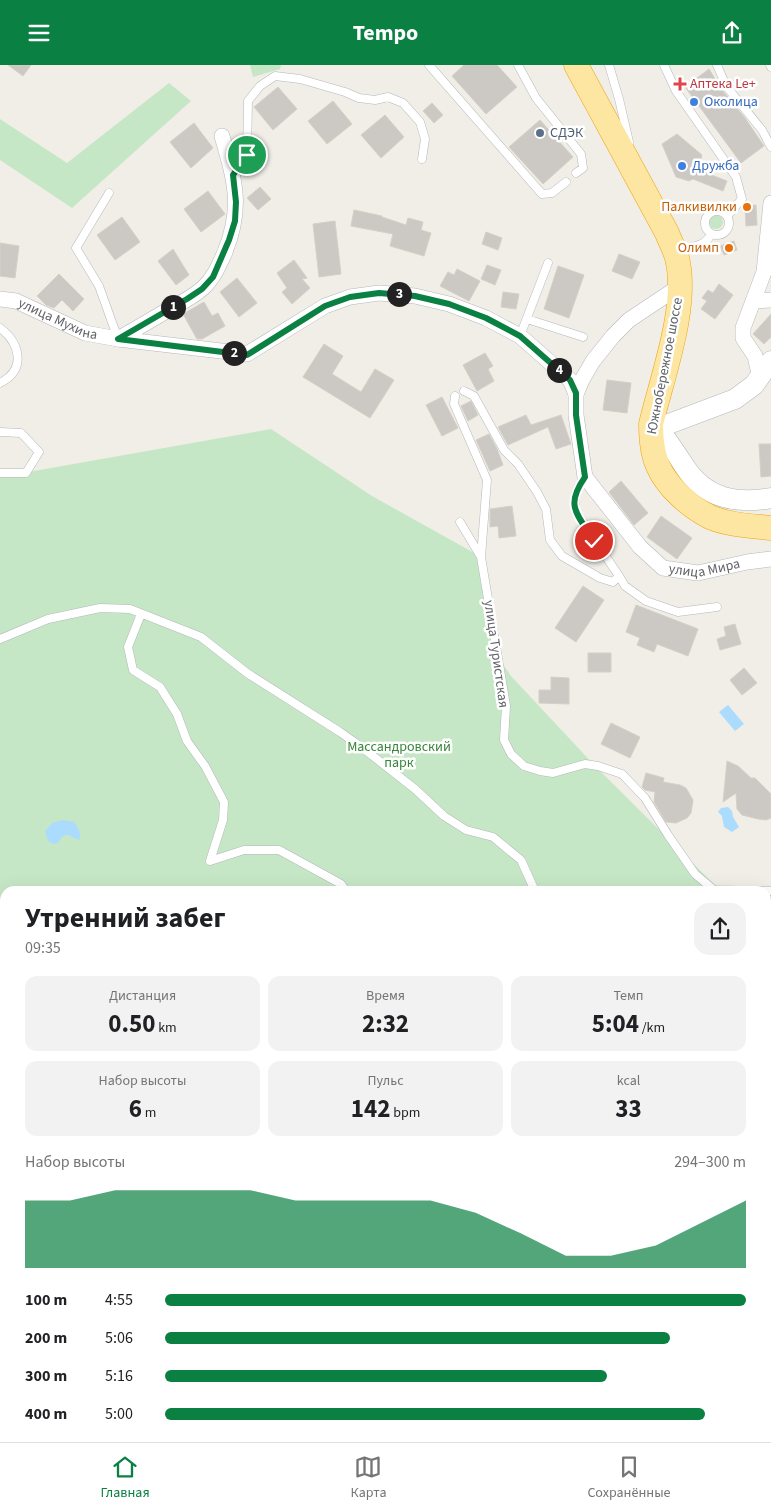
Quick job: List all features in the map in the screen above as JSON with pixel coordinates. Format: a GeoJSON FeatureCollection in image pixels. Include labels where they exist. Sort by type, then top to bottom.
{"type":"FeatureCollection","features":[{"type":"Feature","properties":{"kind":"highway","name":"Южнобережное шоссе"},"geometry":{"type":"LineString","coordinates":[[576,65],[667,233],[677,259],[680,286],[679,309],[651,425],[651,442],[658,467],[677,493],[711,517],[731,523],[771,528]]}},
{"type":"Feature","properties":{"kind":"highway","name":"Южнобережное шоссе"},"geometry":{"type":"LineString","coordinates":[[587,65],[677,231],[688,260],[687,307],[658,428],[660,455],[666,466],[685,489],[709,506],[723,512],[771,517]]}},
{"type":"Feature","properties":{"kind":"main road"},"geometry":{"type":"LineString","coordinates":[[771,361],[754,385],[735,399],[658,428],[672,445],[686,468],[711,493],[729,499],[750,502],[771,498]]}},
{"type":"Feature","properties":{"kind":"street"},"geometry":{"type":"LineString","coordinates":[[118,339],[187,299],[202,289],[213,277],[235,221],[236,202],[233,175],[222,136]]}},
{"type":"Feature","properties":{"kind":"street"},"geometry":{"type":"LineString","coordinates":[[760,378],[755,356],[744,338],[744,328],[764,272],[771,203]]}},
{"type":"Feature","properties":{"kind":"street","name":"улица Мира"},"geometry":{"type":"LineString","coordinates":[[680,286],[630,320],[613,336],[593,361],[576,393],[576,415],[585,477],[640,547],[663,567],[698,573],[747,562],[771,559]]}},
{"type":"Feature","properties":{"kind":"street","name":"улица Мухина"},"geometry":{"type":"LineString","coordinates":[[0,299],[16,301],[85,333],[118,339],[247,355],[325,306],[350,297],[379,293],[415,296],[449,304],[486,318],[520,336],[570,380],[576,393]]}},
{"type":"Feature","properties":{"kind":"street"},"geometry":{"type":"LineString","coordinates":[[754,301],[771,300]]}},
{"type":"Feature","properties":{"kind":"lane"},"geometry":{"type":"LineString","coordinates":[[429,65],[542,194],[552,193],[566,182]]}},
{"type":"Feature","properties":{"kind":"lane"},"geometry":{"type":"LineString","coordinates":[[518,65],[536,98],[581,155],[583,168],[576,173]]}},
{"type":"Feature","properties":{"kind":"lane"},"geometry":{"type":"LineString","coordinates":[[609,65],[619,99],[628,142]]}},
{"type":"Feature","properties":{"kind":"lane"},"geometry":{"type":"LineString","coordinates":[[664,65],[676,91],[736,177],[742,199],[727,216]]}},
{"type":"Feature","properties":{"kind":"lane"},"geometry":{"type":"LineString","coordinates":[[717,65],[726,86],[762,131],[771,147]]}},
{"type":"Feature","properties":{"kind":"lane"},"geometry":{"type":"LineString","coordinates":[[233,175],[247,155],[248,101],[260,86],[275,76],[300,79],[360,98],[375,101],[388,97],[403,103],[420,122],[424,139],[422,159]]}},
{"type":"Feature","properties":{"kind":"lane"},"geometry":{"type":"LineString","coordinates":[[108,193],[76,247],[99,286],[118,339]]}},
{"type":"Feature","properties":{"kind":"lane"},"geometry":{"type":"LineString","coordinates":[[721,211],[727,216],[729,223],[726,231],[719,235],[711,233],[705,224],[709,213],[721,211]]}},
{"type":"Feature","properties":{"kind":"lane"},"geometry":{"type":"LineString","coordinates":[[684,248],[697,246],[708,239],[711,233]]}},
{"type":"Feature","properties":{"kind":"lane"},"geometry":{"type":"LineString","coordinates":[[520,336],[548,263]]}},
{"type":"Feature","properties":{"kind":"lane"},"geometry":{"type":"LineString","coordinates":[[527,319],[583,337]]}},
{"type":"Feature","properties":{"kind":"lane"},"geometry":{"type":"LineString","coordinates":[[0,329],[14,341],[18,351],[18,364],[8,379],[0,383]]}},
{"type":"Feature","properties":{"kind":"lane"},"geometry":{"type":"LineString","coordinates":[[464,391],[474,396],[504,450],[518,464],[537,493],[546,509],[550,540],[562,556],[600,578],[613,582],[618,576]]}},
{"type":"Feature","properties":{"kind":"lane"},"geometry":{"type":"LineString","coordinates":[[455,396],[454,404],[486,480],[481,557]]}},
{"type":"Feature","properties":{"kind":"lane"},"geometry":{"type":"LineString","coordinates":[[0,432],[21,433],[39,452],[26,473],[0,473]]}},
{"type":"Feature","properties":{"kind":"lane"},"geometry":{"type":"LineString","coordinates":[[585,477],[578,487],[574,500],[576,512],[625,586],[646,601],[678,611],[718,607]]}},
{"type":"Feature","properties":{"kind":"lane"},"geometry":{"type":"LineString","coordinates":[[460,522],[481,557]]}},
{"type":"Feature","properties":{"kind":"lane","name":"улица Туристская"},"geometry":{"type":"LineString","coordinates":[[481,557],[506,706],[504,740],[511,754],[524,766],[540,771],[553,773],[585,764],[622,774],[645,798],[695,874],[709,886]]}},
{"type":"Feature","properties":{"kind":"lane"},"geometry":{"type":"LineString","coordinates":[[0,639],[48,619],[100,607],[130,609],[201,637],[247,673],[364,749],[415,789],[444,816],[466,830],[493,837],[522,861],[533,886]]}},
{"type":"Feature","properties":{"kind":"lane"},"geometry":{"type":"LineString","coordinates":[[141,614],[128,647],[133,670],[160,687],[177,714],[188,741],[205,766],[224,802],[224,820],[210,861],[244,850],[279,850],[343,886]]}},
{"type":"Feature","properties":{"kind":"green space"},"geometry":{"type":"Polygon","coordinates":[[[250,65],[281,65],[280,69],[253,77],[250,65]]]}},
{"type":"Feature","properties":{"kind":"green space"},"geometry":{"type":"Polygon","coordinates":[[[169,83],[191,101],[72,208],[0,160],[0,119],[67,163],[169,83]]]}},
{"type":"Feature","properties":{"kind":"green space"},"geometry":{"type":"Polygon","coordinates":[[[716,215],[721,217],[723,222],[721,227],[716,229],[711,227],[709,222],[711,217],[716,215]]]}},
{"type":"Feature","properties":{"kind":"green space","name":"Массандровский парк"},"geometry":{"type":"Polygon","coordinates":[[[271,429],[372,496],[485,559],[498,657],[511,676],[596,767],[716,886],[0,886],[0,477],[271,429]]]}},
{"type":"Feature","properties":{"kind":"water"},"geometry":{"type":"Polygon","coordinates":[[[728,705],[744,724],[735,731],[719,712],[728,705]]]}},
{"type":"Feature","properties":{"kind":"water"},"geometry":{"type":"Polygon","coordinates":[[[728,807],[732,811],[739,827],[732,832],[724,827],[722,816],[718,812],[721,808],[728,807]]]}},
{"type":"Feature","properties":{"kind":"water"},"geometry":{"type":"Polygon","coordinates":[[[63,820],[74,822],[80,833],[79,840],[70,835],[65,835],[58,843],[53,844],[48,841],[45,831],[52,823],[63,820]]]}},
{"type":"Feature","properties":{"kind":"building"},"geometry":{"type":"Polygon","coordinates":[[[8,65],[31,65],[23,76],[8,65]]]}},
{"type":"Feature","properties":{"kind":"building"},"geometry":{"type":"Polygon","coordinates":[[[464,65],[497,65],[517,87],[486,114],[452,76],[464,65]]]}},
{"type":"Feature","properties":{"kind":"building"},"geometry":{"type":"Polygon","coordinates":[[[709,69],[722,90],[745,118],[764,146],[741,163],[685,87],[709,69]]]}},
{"type":"Feature","properties":{"kind":"building"},"geometry":{"type":"Polygon","coordinates":[[[278,87],[297,109],[273,130],[254,107],[278,87]]]}},
{"type":"Feature","properties":{"kind":"building"},"geometry":{"type":"Polygon","coordinates":[[[333,101],[352,124],[327,144],[308,121],[333,101]]]}},
{"type":"Feature","properties":{"kind":"building"},"geometry":{"type":"Polygon","coordinates":[[[432,103],[443,115],[434,123],[423,111],[432,103]]]}},
{"type":"Feature","properties":{"kind":"building"},"geometry":{"type":"Polygon","coordinates":[[[385,115],[404,137],[381,158],[361,135],[385,115]]]}},
{"type":"Feature","properties":{"kind":"building"},"geometry":{"type":"Polygon","coordinates":[[[540,120],[573,157],[543,184],[509,147],[540,120]]]}},
{"type":"Feature","properties":{"kind":"building"},"geometry":{"type":"Polygon","coordinates":[[[194,123],[213,148],[191,168],[170,142],[194,123]]]}},
{"type":"Feature","properties":{"kind":"building"},"geometry":{"type":"Polygon","coordinates":[[[677,134],[702,155],[698,170],[727,181],[723,191],[693,179],[689,181],[676,177],[662,144],[677,134]]]}},
{"type":"Feature","properties":{"kind":"building"},"geometry":{"type":"Polygon","coordinates":[[[260,187],[271,199],[258,210],[247,198],[260,187]]]}},
{"type":"Feature","properties":{"kind":"building"},"geometry":{"type":"Polygon","coordinates":[[[208,191],[225,214],[201,232],[184,209],[208,191]]]}},
{"type":"Feature","properties":{"kind":"building"},"geometry":{"type":"Polygon","coordinates":[[[756,205],[757,225],[746,226],[745,206],[756,205]]]}},
{"type":"Feature","properties":{"kind":"building"},"geometry":{"type":"Polygon","coordinates":[[[354,210],[382,216],[406,225],[408,218],[423,222],[421,230],[431,233],[424,256],[390,246],[393,234],[351,226],[354,210]]]}},
{"type":"Feature","properties":{"kind":"building"},"geometry":{"type":"Polygon","coordinates":[[[122,217],[140,242],[115,260],[97,235],[122,217]]]}},
{"type":"Feature","properties":{"kind":"building"},"geometry":{"type":"Polygon","coordinates":[[[335,221],[341,274],[319,277],[313,224],[335,221]]]}},
{"type":"Feature","properties":{"kind":"building"},"geometry":{"type":"Polygon","coordinates":[[[486,232],[502,238],[498,250],[482,244],[486,232]]]}},
{"type":"Feature","properties":{"kind":"building","name":"Олимп"},"geometry":{"type":"Polygon","coordinates":[[[734,241],[737,250],[724,255],[720,246],[734,241]]]}},
{"type":"Feature","properties":{"kind":"building"},"geometry":{"type":"Polygon","coordinates":[[[0,243],[19,246],[15,278],[0,276],[0,243]]]}},
{"type":"Feature","properties":{"kind":"building"},"geometry":{"type":"Polygon","coordinates":[[[173,249],[189,275],[176,285],[158,261],[173,249]]]}},
{"type":"Feature","properties":{"kind":"building"},"geometry":{"type":"Polygon","coordinates":[[[619,254],[640,262],[632,279],[612,271],[619,254]]]}},
{"type":"Feature","properties":{"kind":"building"},"geometry":{"type":"Polygon","coordinates":[[[294,260],[307,278],[302,279],[310,288],[292,304],[282,292],[287,288],[277,273],[294,260]]]}},
{"type":"Feature","properties":{"kind":"building"},"geometry":{"type":"Polygon","coordinates":[[[487,265],[501,270],[495,285],[481,279],[487,265]]]}},
{"type":"Feature","properties":{"kind":"building"},"geometry":{"type":"Polygon","coordinates":[[[558,266],[584,275],[569,318],[544,309],[558,266]]]}},
{"type":"Feature","properties":{"kind":"building"},"geometry":{"type":"Polygon","coordinates":[[[457,269],[480,281],[469,301],[440,286],[448,272],[454,275],[457,269]]]}},
{"type":"Feature","properties":{"kind":"building"},"geometry":{"type":"Polygon","coordinates":[[[59,274],[84,299],[73,311],[62,300],[54,308],[46,305],[37,296],[59,274]]]}},
{"type":"Feature","properties":{"kind":"building"},"geometry":{"type":"Polygon","coordinates":[[[237,278],[257,303],[239,317],[220,292],[237,278]]]}},
{"type":"Feature","properties":{"kind":"building"},"geometry":{"type":"Polygon","coordinates":[[[719,284],[733,295],[715,319],[701,309],[707,301],[702,298],[708,290],[713,293],[719,284]]]}},
{"type":"Feature","properties":{"kind":"building"},"geometry":{"type":"Polygon","coordinates":[[[503,292],[519,294],[516,309],[501,307],[503,292]]]}},
{"type":"Feature","properties":{"kind":"building"},"geometry":{"type":"Polygon","coordinates":[[[204,302],[212,316],[218,313],[225,326],[202,339],[197,339],[183,314],[204,302]]]}},
{"type":"Feature","properties":{"kind":"building"},"geometry":{"type":"Polygon","coordinates":[[[771,314],[771,337],[764,344],[753,334],[771,314]]]}},
{"type":"Feature","properties":{"kind":"building"},"geometry":{"type":"Polygon","coordinates":[[[324,344],[343,356],[332,374],[361,392],[375,369],[394,380],[370,418],[303,377],[324,344]]]}},
{"type":"Feature","properties":{"kind":"building"},"geometry":{"type":"Polygon","coordinates":[[[485,353],[493,366],[488,369],[494,381],[477,391],[463,365],[485,353]]]}},
{"type":"Feature","properties":{"kind":"building"},"geometry":{"type":"Polygon","coordinates":[[[607,380],[631,383],[627,413],[603,410],[607,380]]]}},
{"type":"Feature","properties":{"kind":"building"},"geometry":{"type":"Polygon","coordinates":[[[442,397],[458,428],[442,436],[426,405],[442,397]]]}},
{"type":"Feature","properties":{"kind":"building"},"geometry":{"type":"Polygon","coordinates":[[[471,401],[478,415],[468,421],[461,406],[471,401]]]}},
{"type":"Feature","properties":{"kind":"building"},"geometry":{"type":"Polygon","coordinates":[[[526,415],[531,425],[561,415],[571,444],[556,449],[548,427],[508,445],[498,427],[526,415]]]}},
{"type":"Feature","properties":{"kind":"building"},"geometry":{"type":"Polygon","coordinates":[[[489,434],[503,465],[490,471],[476,440],[489,434]]]}},
{"type":"Feature","properties":{"kind":"building"},"geometry":{"type":"Polygon","coordinates":[[[759,444],[771,444],[771,476],[761,477],[759,444]]]}},
{"type":"Feature","properties":{"kind":"building"},"geometry":{"type":"Polygon","coordinates":[[[621,481],[648,513],[634,525],[609,492],[621,481]]]}},
{"type":"Feature","properties":{"kind":"building"},"geometry":{"type":"Polygon","coordinates":[[[512,506],[516,536],[499,538],[498,526],[490,527],[490,509],[512,506]]]}},
{"type":"Feature","properties":{"kind":"building"},"geometry":{"type":"Polygon","coordinates":[[[661,516],[692,538],[677,559],[647,537],[661,516]]]}},
{"type":"Feature","properties":{"kind":"building"},"geometry":{"type":"Polygon","coordinates":[[[583,586],[604,600],[576,642],[555,628],[583,586]]]}},
{"type":"Feature","properties":{"kind":"building"},"geometry":{"type":"Polygon","coordinates":[[[636,605],[698,629],[688,656],[657,644],[654,652],[637,645],[640,638],[626,632],[636,605]]]}},
{"type":"Feature","properties":{"kind":"building"},"geometry":{"type":"Polygon","coordinates":[[[735,624],[741,644],[720,650],[717,639],[726,636],[724,627],[735,624]]]}},
{"type":"Feature","properties":{"kind":"building"},"geometry":{"type":"Polygon","coordinates":[[[588,653],[611,653],[611,672],[588,672],[588,653]]]}},
{"type":"Feature","properties":{"kind":"building"},"geometry":{"type":"Polygon","coordinates":[[[744,668],[757,683],[742,695],[730,680],[744,668]]]}},
{"type":"Feature","properties":{"kind":"building"},"geometry":{"type":"Polygon","coordinates":[[[551,677],[569,678],[569,704],[539,703],[539,690],[551,690],[551,677]]]}},
{"type":"Feature","properties":{"kind":"building"},"geometry":{"type":"Polygon","coordinates":[[[611,723],[640,737],[630,758],[601,744],[611,723]]]}},
{"type":"Feature","properties":{"kind":"building"},"geometry":{"type":"Polygon","coordinates":[[[727,761],[738,766],[751,778],[755,778],[771,794],[771,818],[766,820],[742,815],[737,809],[736,793],[723,802],[727,761]]]}},
{"type":"Feature","properties":{"kind":"building"},"geometry":{"type":"Polygon","coordinates":[[[646,773],[664,778],[663,782],[686,788],[693,800],[691,813],[687,818],[676,823],[666,822],[654,802],[655,792],[645,790],[642,787],[646,773]]]}},
{"type":"Feature","properties":{"kind":"place","name":"Аптека Le+"},"geometry":{"type":"Point","coordinates":[680,84]}},
{"type":"Feature","properties":{"kind":"place","name":"Околица"},"geometry":{"type":"Point","coordinates":[694,102]}},
{"type":"Feature","properties":{"kind":"place","name":"СДЭК"},"geometry":{"type":"Point","coordinates":[540,133]}},
{"type":"Feature","properties":{"kind":"place","name":"Дружба"},"geometry":{"type":"Point","coordinates":[682,166]}},
{"type":"Feature","properties":{"kind":"place","name":"Палкивилки"},"geometry":{"type":"Point","coordinates":[747,207]}},
{"type":"Feature","properties":{"kind":"place","name":"Олимп"},"geometry":{"type":"Point","coordinates":[729,248]}},
{"type":"Feature","properties":{"kind":"route"},"geometry":{"type":"LineString","coordinates":[[247,155],[233,175],[236,202],[235,221],[222,260],[213,277],[202,289],[187,299],[118,339],[247,355],[325,306],[350,297],[379,293],[415,296],[449,304],[486,318],[520,336],[570,380],[576,393],[576,415],[585,477],[578,487],[574,500],[576,512],[594,541]]}}]}
